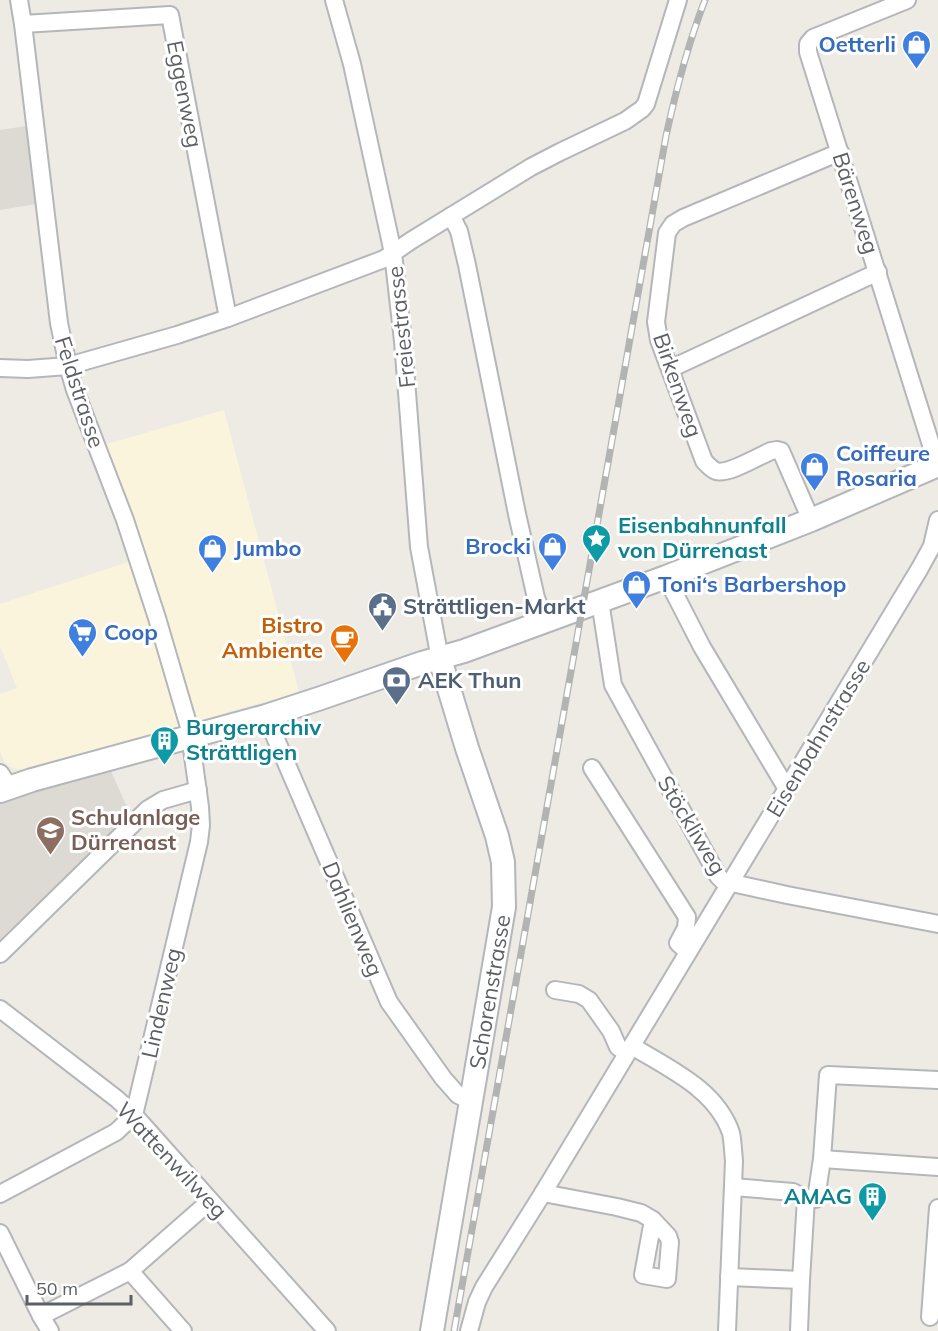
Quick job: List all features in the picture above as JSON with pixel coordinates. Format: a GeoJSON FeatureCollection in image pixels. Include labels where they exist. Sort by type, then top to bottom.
{"type":"FeatureCollection","features":[{"type":"Feature","properties":{"kind":"street","name":"Feldstrasse"},"geometry":{"type":"LineString","coordinates":[[18,0],[23,24],[59,323],[68,366],[134,547],[191,737]]}},
{"type":"Feature","properties":{"kind":"street","name":"Freiestrasse"},"geometry":{"type":"LineString","coordinates":[[334,0],[352,64],[393,254],[404,352],[419,547],[440,659]]}},
{"type":"Feature","properties":{"kind":"street"},"geometry":{"type":"LineString","coordinates":[[0,368],[28,369],[68,366],[177,335],[228,318],[393,254],[531,167],[626,121],[642,109],[646,104],[678,0]]}},
{"type":"Feature","properties":{"kind":"street","name":"Bärenweg"},"geometry":{"type":"LineString","coordinates":[[907,0],[813,38],[808,44],[808,52],[938,466]]}},
{"type":"Feature","properties":{"kind":"street","name":"Eggenweg"},"geometry":{"type":"LineString","coordinates":[[23,24],[170,15],[228,318]]}},
{"type":"Feature","properties":{"kind":"street","name":"Birkenweg"},"geometry":{"type":"LineString","coordinates":[[811,520],[780,451],[771,451],[726,471],[717,472],[705,461],[659,340],[656,322],[667,233],[674,224],[683,218],[840,152]]}},
{"type":"Feature","properties":{"kind":"street"},"geometry":{"type":"LineString","coordinates":[[452,216],[459,231],[467,265],[517,514],[536,598],[545,621]]}},
{"type":"Feature","properties":{"kind":"street"},"geometry":{"type":"LineString","coordinates":[[670,369],[878,272]]}},
{"type":"Feature","properties":{"kind":"street"},"geometry":{"type":"LineString","coordinates":[[3,784],[32,780],[266,716],[422,663],[465,651],[666,577],[811,520],[938,466]]}},
{"type":"Feature","properties":{"kind":"street","name":"Eisenbahnstrasse"},"geometry":{"type":"LineString","coordinates":[[469,1331],[484,1287],[920,568],[932,546],[938,520]]}},
{"type":"Feature","properties":{"kind":"street"},"geometry":{"type":"LineString","coordinates":[[666,577],[702,646],[787,789]]}},
{"type":"Feature","properties":{"kind":"street","name":"Stöckliweg"},"geometry":{"type":"LineString","coordinates":[[600,601],[613,685],[718,876],[723,881],[938,924]]}},
{"type":"Feature","properties":{"kind":"street","name":"Schorenstrasse"},"geometry":{"type":"LineString","coordinates":[[432,1331],[504,907],[502,856],[496,832],[440,659]]}},
{"type":"Feature","properties":{"kind":"street","name":"Dahlienweg"},"geometry":{"type":"LineString","coordinates":[[266,716],[389,1002],[443,1078],[458,1095],[471,1101]]}},
{"type":"Feature","properties":{"kind":"street","name":"Lindenweg"},"geometry":{"type":"LineString","coordinates":[[134,1115],[199,842],[201,825],[191,737]]}},
{"type":"Feature","properties":{"kind":"street"},"geometry":{"type":"LineString","coordinates":[[592,768],[687,917],[686,928],[678,943],[688,952]]}},
{"type":"Feature","properties":{"kind":"street"},"geometry":{"type":"LineString","coordinates":[[0,954],[148,809],[163,800],[198,790]]}},
{"type":"Feature","properties":{"kind":"street"},"geometry":{"type":"LineString","coordinates":[[555,990],[579,994],[589,1000],[611,1030],[618,1047],[629,1050],[695,1085],[723,1114],[732,1136],[734,1161],[727,1331]]}},
{"type":"Feature","properties":{"kind":"street","name":"Wattenwilweg"},"geometry":{"type":"LineString","coordinates":[[0,1009],[117,1099],[134,1115],[327,1331]]}},
{"type":"Feature","properties":{"kind":"street"},"geometry":{"type":"LineString","coordinates":[[733,1187],[793,1192],[806,1198],[816,1199],[822,1159],[828,1076],[938,1080]]}},
{"type":"Feature","properties":{"kind":"street"},"geometry":{"type":"LineString","coordinates":[[0,1194],[116,1132],[134,1115]]}},
{"type":"Feature","properties":{"kind":"street"},"geometry":{"type":"LineString","coordinates":[[822,1159],[938,1167]]}},
{"type":"Feature","properties":{"kind":"street"},"geometry":{"type":"LineString","coordinates":[[543,1193],[618,1207],[641,1213],[653,1220]]}},
{"type":"Feature","properties":{"kind":"street"},"geometry":{"type":"LineString","coordinates":[[800,1331],[806,1198]]}},
{"type":"Feature","properties":{"kind":"street"},"geometry":{"type":"LineString","coordinates":[[41,1316],[130,1271],[210,1201]]}},
{"type":"Feature","properties":{"kind":"street"},"geometry":{"type":"LineString","coordinates":[[933,1322],[938,1208]]}},
{"type":"Feature","properties":{"kind":"street"},"geometry":{"type":"LineString","coordinates":[[0,1233],[50,1331]]}},
{"type":"Feature","properties":{"kind":"street"},"geometry":{"type":"LineString","coordinates":[[130,1271],[183,1331]]}},
{"type":"Feature","properties":{"kind":"street"},"geometry":{"type":"LineString","coordinates":[[729,1277],[801,1280]]}},
{"type":"Feature","properties":{"kind":"shaded area"},"geometry":{"type":"Polygon","coordinates":[[[26,126],[36,204],[0,210],[0,130],[26,126]]]}},
{"type":"Feature","properties":{"kind":"shaded area"},"geometry":{"type":"Polygon","coordinates":[[[224,410],[299,692],[22,769],[8,766],[0,751],[0,694],[17,688],[0,646],[0,604],[137,559],[97,447],[224,410]]]}},
{"type":"Feature","properties":{"kind":"shaded area","name":"Schulanlage Dürrenast"},"geometry":{"type":"Polygon","coordinates":[[[111,771],[134,823],[0,954],[0,801],[111,771]]]}},
{"type":"Feature","properties":{"kind":"railway"},"geometry":{"type":"LineString","coordinates":[[454,1331],[666,136],[683,67],[705,0]]}},
{"type":"Feature","properties":{"kind":"place","name":"Oetterli"},"geometry":{"type":"Point","coordinates":[917,70]}},
{"type":"Feature","properties":{"kind":"place","name":"Coiffeure Rosaria"},"geometry":{"type":"Point","coordinates":[815,492]}},
{"type":"Feature","properties":{"kind":"place","name":"Eisenbahnunfall von Dürrenast"},"geometry":{"type":"Point","coordinates":[597,564]}},
{"type":"Feature","properties":{"kind":"place","name":"Brocki"},"geometry":{"type":"Point","coordinates":[552,572]}},
{"type":"Feature","properties":{"kind":"place","name":"Jumbo"},"geometry":{"type":"Point","coordinates":[213,574]}},
{"type":"Feature","properties":{"kind":"place","name":"Toni‘s Barbershop"},"geometry":{"type":"Point","coordinates":[637,610]}},
{"type":"Feature","properties":{"kind":"place","name":"Strättligen-Markt"},"geometry":{"type":"Point","coordinates":[382,632]}},
{"type":"Feature","properties":{"kind":"place","name":"Coop"},"geometry":{"type":"Point","coordinates":[83,658]}},
{"type":"Feature","properties":{"kind":"place","name":"Bistro Ambiente"},"geometry":{"type":"Point","coordinates":[344,664]}},
{"type":"Feature","properties":{"kind":"place","name":"AEK Thun"},"geometry":{"type":"Point","coordinates":[397,706]}},
{"type":"Feature","properties":{"kind":"place","name":"Burgerarchiv Strättligen"},"geometry":{"type":"Point","coordinates":[165,766]}},
{"type":"Feature","properties":{"kind":"place","name":"Schulanlage Dürrenast"},"geometry":{"type":"Point","coordinates":[50,856]}},
{"type":"Feature","properties":{"kind":"place","name":"AMAG"},"geometry":{"type":"Point","coordinates":[873,1222]}}]}
